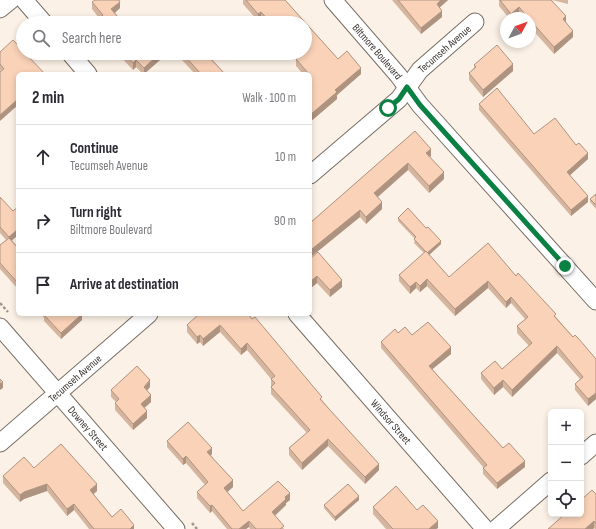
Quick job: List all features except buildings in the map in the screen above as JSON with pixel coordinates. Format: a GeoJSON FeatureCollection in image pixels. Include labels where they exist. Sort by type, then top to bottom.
{"type":"FeatureCollection","features":[{"type":"Feature","properties":{"kind":"street"},"geometry":{"type":"LineString","coordinates":[[0,9],[11,0]]}},
{"type":"Feature","properties":{"kind":"street"},"geometry":{"type":"LineString","coordinates":[[24,0],[38,16]]}},
{"type":"Feature","properties":{"kind":"street","name":"Biltmore Boulevard"},"geometry":{"type":"LineString","coordinates":[[333,0],[407,87],[420,105],[596,301]]}},
{"type":"Feature","properties":{"kind":"street","name":"Tecumseh Avenue"},"geometry":{"type":"LineString","coordinates":[[312,173],[399,99],[420,70],[475,22]]}},
{"type":"Feature","properties":{"kind":"street"},"geometry":{"type":"LineString","coordinates":[[76,60],[86,72]]}},
{"type":"Feature","properties":{"kind":"street","name":"Tecumseh Avenue"},"geometry":{"type":"LineString","coordinates":[[0,443],[147,316]]}},
{"type":"Feature","properties":{"kind":"street","name":"Windsor Street"},"geometry":{"type":"LineString","coordinates":[[299,316],[485,529]]}},
{"type":"Feature","properties":{"kind":"street","name":"Downey Street"},"geometry":{"type":"LineString","coordinates":[[0,327],[176,529]]}},
{"type":"Feature","properties":{"kind":"street"},"geometry":{"type":"LineString","coordinates":[[584,453],[596,443]]}},
{"type":"Feature","properties":{"kind":"street"},"geometry":{"type":"LineString","coordinates":[[496,529],[548,484]]}},
{"type":"Feature","properties":{"kind":"route"},"geometry":{"type":"LineString","coordinates":[[388,108],[399,99],[407,87],[420,105],[565,266]]}}]}
